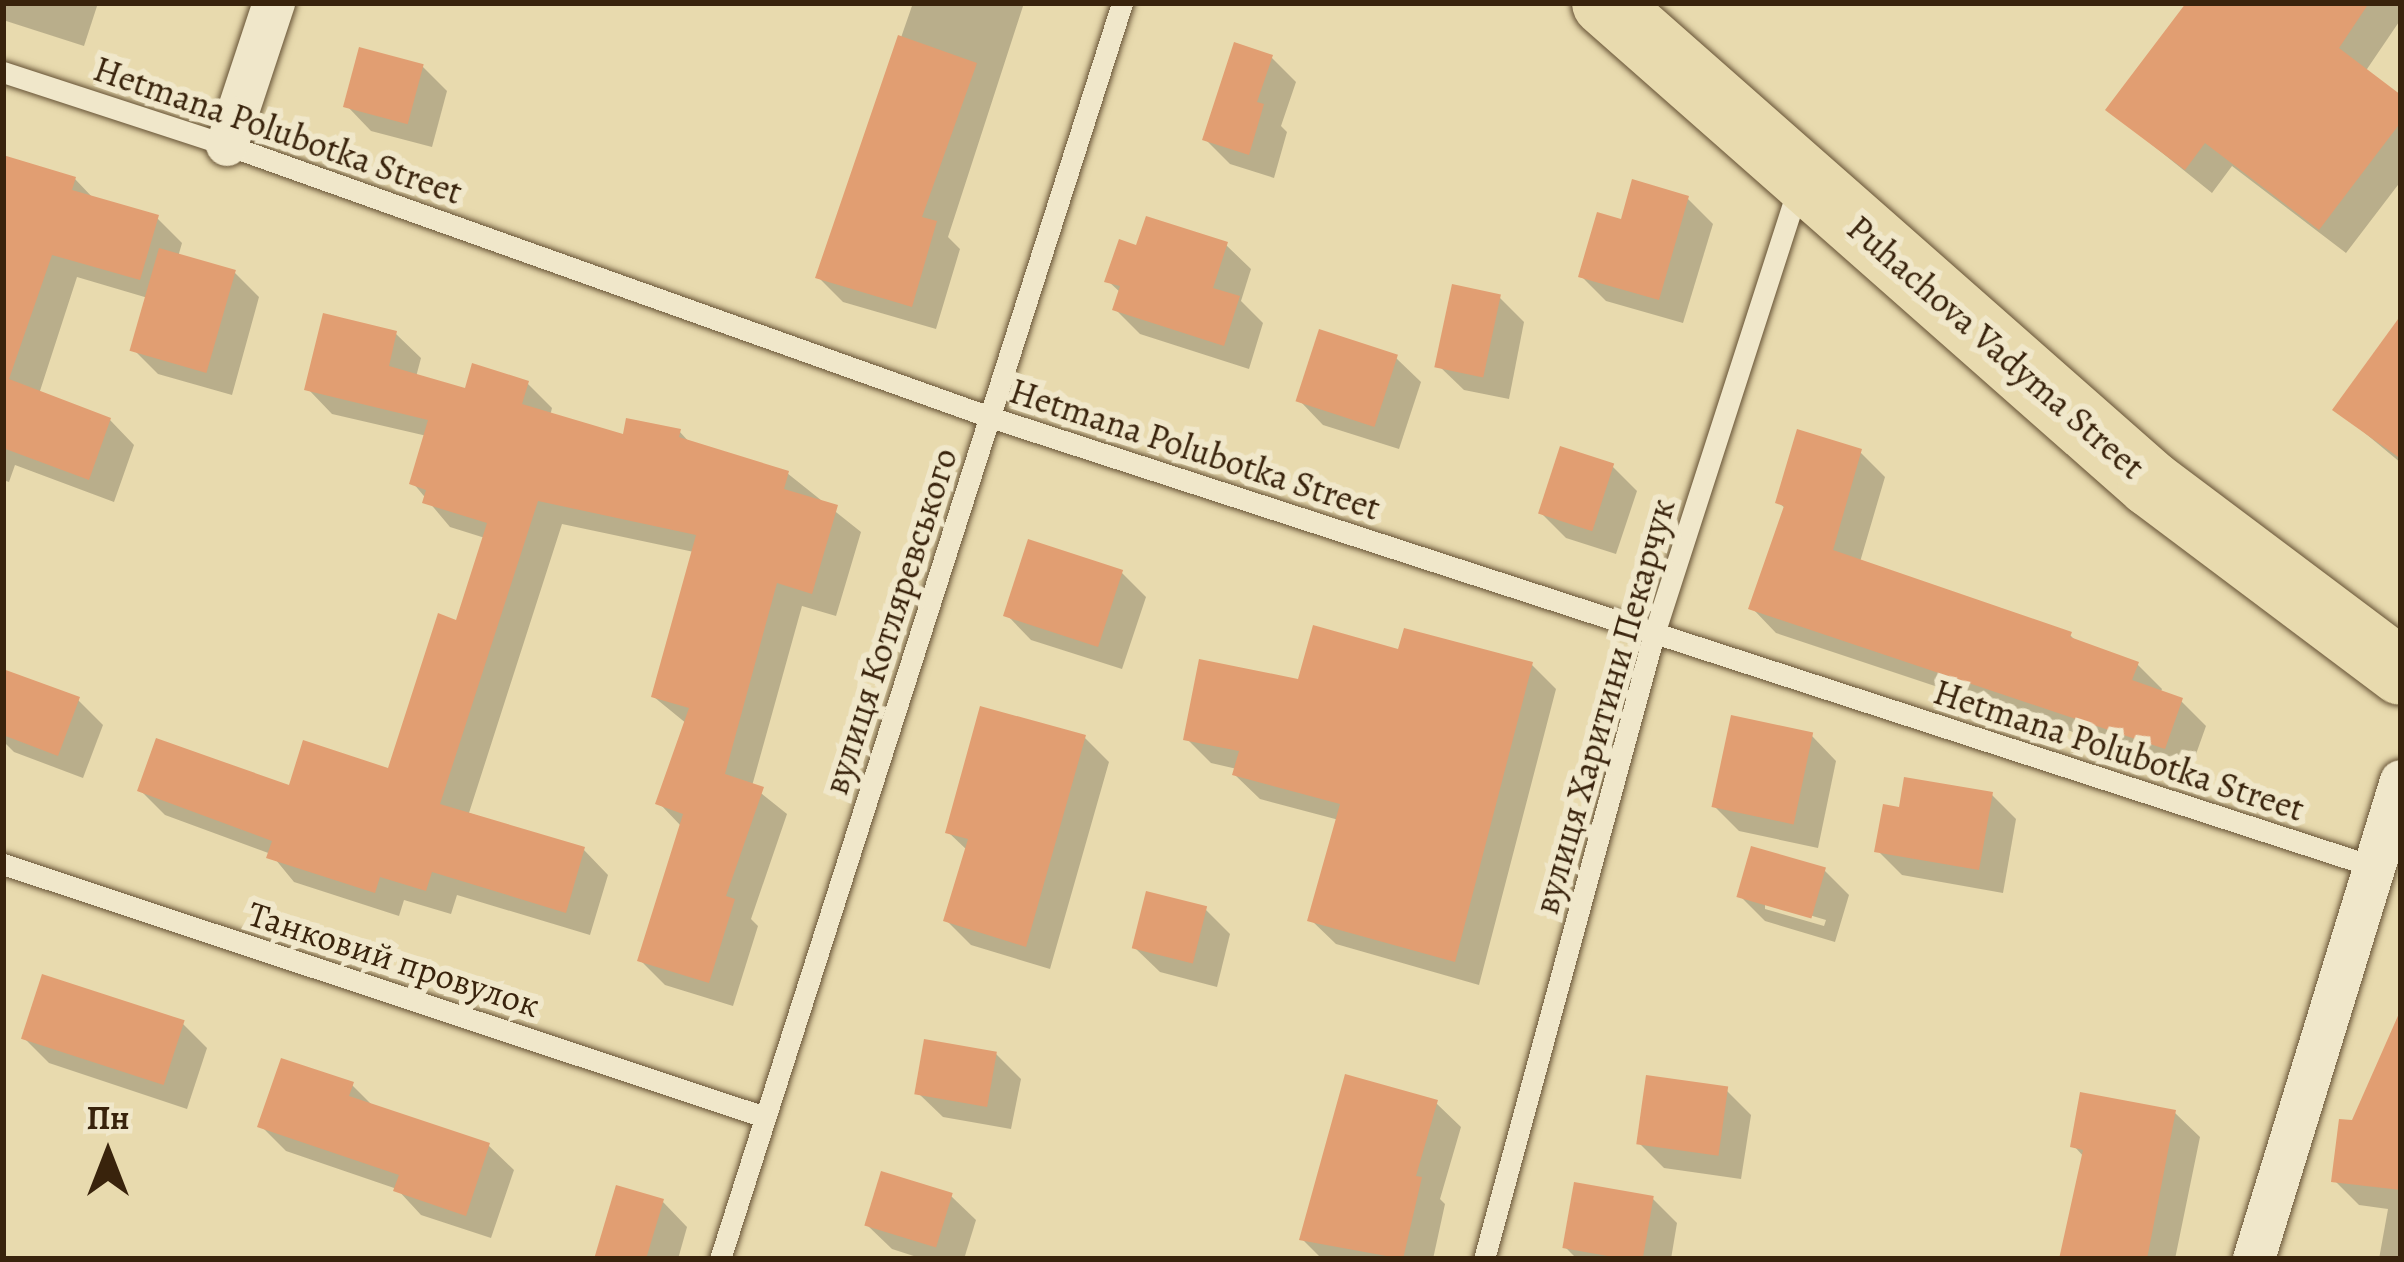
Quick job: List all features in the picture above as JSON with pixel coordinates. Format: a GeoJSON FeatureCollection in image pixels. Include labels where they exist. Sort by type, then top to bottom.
{"type":"FeatureCollection","features":[{"type":"Feature","properties":{"kind":"main road","name":"Puhachova Vadyma Street"},"geometry":{"type":"LineString","coordinates":[[1631,17],[1802,177],[2151,484],[2401,673]]}},
{"type":"Feature","properties":{"kind":"street"},"geometry":{"type":"LineString","coordinates":[[227,145],[274,3]]}},
{"type":"Feature","properties":{"kind":"street"},"geometry":{"type":"LineString","coordinates":[[2254,1259],[2401,781]]}},
{"type":"Feature","properties":{"kind":"lane","name":"вулиця Котляревського"},"geometry":{"type":"LineString","coordinates":[[720,1259],[1122,3]]}},
{"type":"Feature","properties":{"kind":"lane","name":"Hetmana Polubotka Street"},"geometry":{"type":"LineString","coordinates":[[3,72],[227,145],[990,417],[2374,867]]}},
{"type":"Feature","properties":{"kind":"lane","name":"вулиця Харитини Пекарчук"},"geometry":{"type":"LineString","coordinates":[[1484,1259],[1654,634],[1802,177]]}},
{"type":"Feature","properties":{"kind":"lane","name":"Танковий провулок"},"geometry":{"type":"LineString","coordinates":[[3,864],[765,1117]]}},
{"type":"Feature","properties":{"kind":"building"},"geometry":{"type":"Polygon","coordinates":[[[2186,3],[2369,3],[2339,48],[2401,95],[2401,122],[2319,230],[2205,143],[2185,170],[2105,110],[2186,3]]]}},
{"type":"Feature","properties":{"kind":"building"},"geometry":{"type":"Polygon","coordinates":[[[898,35],[977,63],[922,217],[937,221],[912,307],[815,278],[898,35]]]}},
{"type":"Feature","properties":{"kind":"building"},"geometry":{"type":"Polygon","coordinates":[[[1234,42],[1273,55],[1257,102],[1264,104],[1249,155],[1202,140],[1234,42]]]}},
{"type":"Feature","properties":{"kind":"building"},"geometry":{"type":"Polygon","coordinates":[[[359,47],[424,64],[408,124],[343,107],[359,47]]]}},
{"type":"Feature","properties":{"kind":"building"},"geometry":{"type":"Polygon","coordinates":[[[3,155],[76,177],[72,190],[159,215],[140,280],[52,255],[9,379],[111,418],[89,480],[3,448],[3,155]]]}},
{"type":"Feature","properties":{"kind":"building"},"geometry":{"type":"Polygon","coordinates":[[[1632,179],[1689,196],[1659,300],[1578,277],[1597,212],[1621,219],[1632,179]]]}},
{"type":"Feature","properties":{"kind":"building"},"geometry":{"type":"Polygon","coordinates":[[[1146,216],[1228,242],[1213,288],[1240,296],[1224,346],[1112,310],[1120,286],[1104,282],[1119,239],[1136,245],[1146,216]]]}},
{"type":"Feature","properties":{"kind":"building"},"geometry":{"type":"Polygon","coordinates":[[[159,248],[236,270],[206,373],[130,351],[159,248]]]}},
{"type":"Feature","properties":{"kind":"building"},"geometry":{"type":"Polygon","coordinates":[[[1452,284],[1501,294],[1483,378],[1434,367],[1452,284]]]}},
{"type":"Feature","properties":{"kind":"building"},"geometry":{"type":"Polygon","coordinates":[[[323,313],[397,331],[389,366],[465,388],[472,363],[529,381],[522,404],[623,434],[626,418],[681,429],[679,437],[789,471],[784,489],[838,505],[812,594],[777,583],[725,774],[764,787],[726,896],[735,899],[709,983],[637,961],[683,814],[655,804],[689,708],[651,697],[696,535],[538,501],[440,804],[585,847],[566,913],[432,872],[426,891],[380,877],[375,893],[266,858],[272,841],[137,791],[156,738],[289,785],[303,740],[388,768],[438,613],[456,620],[487,523],[422,503],[426,490],[409,484],[428,420],[304,390],[323,313]]]}},
{"type":"Feature","properties":{"kind":"building"},"geometry":{"type":"Polygon","coordinates":[[[2401,315],[2401,459],[2332,410],[2401,315]]]}},
{"type":"Feature","properties":{"kind":"building"},"geometry":{"type":"Polygon","coordinates":[[[1319,329],[1398,355],[1374,427],[1296,401],[1319,329]]]}},
{"type":"Feature","properties":{"kind":"building"},"geometry":{"type":"Polygon","coordinates":[[[1797,429],[1862,449],[1833,550],[2072,632],[2070,637],[2139,662],[2132,680],[2183,698],[2165,749],[1748,609],[1784,506],[1775,503],[1797,429]]]}},
{"type":"Feature","properties":{"kind":"building"},"geometry":{"type":"Polygon","coordinates":[[[1560,446],[1614,464],[1592,531],[1538,514],[1560,446]]]}},
{"type":"Feature","properties":{"kind":"building"},"geometry":{"type":"Polygon","coordinates":[[[1028,539],[1123,570],[1098,647],[1003,616],[1028,539]]]}},
{"type":"Feature","properties":{"kind":"building"},"geometry":{"type":"Polygon","coordinates":[[[1313,625],[1398,649],[1404,628],[1533,662],[1455,962],[1307,921],[1340,804],[1232,775],[1239,751],[1183,740],[1199,659],[1298,679],[1313,625]]]}},
{"type":"Feature","properties":{"kind":"building"},"geometry":{"type":"Polygon","coordinates":[[[3,669],[80,697],[58,756],[3,735],[3,669]]]}},
{"type":"Feature","properties":{"kind":"building"},"geometry":{"type":"Polygon","coordinates":[[[980,706],[1086,735],[1026,947],[943,921],[968,839],[945,833],[980,706]]]}},
{"type":"Feature","properties":{"kind":"building"},"geometry":{"type":"Polygon","coordinates":[[[1731,715],[1813,732],[1794,824],[1711,807],[1731,715]]]}},
{"type":"Feature","properties":{"kind":"building"},"geometry":{"type":"Polygon","coordinates":[[[1904,777],[1993,792],[1979,870],[1874,852],[1883,804],[1899,807],[1904,777]]]}},
{"type":"Feature","properties":{"kind":"building"},"geometry":{"type":"Polygon","coordinates":[[[1751,846],[1826,867],[1811,918],[1736,897],[1751,846]]]}},
{"type":"Feature","properties":{"kind":"building"},"geometry":{"type":"Polygon","coordinates":[[[1146,891],[1207,906],[1193,963],[1132,948],[1146,891]]]}},
{"type":"Feature","properties":{"kind":"building"},"geometry":{"type":"Polygon","coordinates":[[[42,974],[185,1020],[164,1085],[21,1039],[42,974]]]}},
{"type":"Feature","properties":{"kind":"building"},"geometry":{"type":"Polygon","coordinates":[[[2401,1009],[2401,1190],[2331,1182],[2339,1119],[2352,1120],[2401,1009]]]}},
{"type":"Feature","properties":{"kind":"building"},"geometry":{"type":"Polygon","coordinates":[[[924,1039],[997,1052],[987,1107],[914,1094],[924,1039]]]}},
{"type":"Feature","properties":{"kind":"building"},"geometry":{"type":"Polygon","coordinates":[[[281,1058],[354,1082],[349,1096],[490,1143],[466,1216],[393,1191],[399,1175],[257,1127],[281,1058]]]}},
{"type":"Feature","properties":{"kind":"building"},"geometry":{"type":"Polygon","coordinates":[[[1345,1074],[1438,1100],[1416,1176],[1422,1177],[1403,1259],[1299,1240],[1345,1074]]]}},
{"type":"Feature","properties":{"kind":"building"},"geometry":{"type":"Polygon","coordinates":[[[1646,1075],[1728,1087],[1718,1156],[1636,1144],[1646,1075]]]}},
{"type":"Feature","properties":{"kind":"building"},"geometry":{"type":"Polygon","coordinates":[[[2080,1092],[2176,1110],[2147,1259],[2059,1259],[2083,1150],[2070,1147],[2080,1092]]]}},
{"type":"Feature","properties":{"kind":"building"},"geometry":{"type":"Polygon","coordinates":[[[881,1171],[953,1193],[936,1247],[864,1226],[881,1171]]]}},
{"type":"Feature","properties":{"kind":"building"},"geometry":{"type":"Polygon","coordinates":[[[1574,1182],[1654,1196],[1643,1259],[1562,1248],[1574,1182]]]}},
{"type":"Feature","properties":{"kind":"building"},"geometry":{"type":"Polygon","coordinates":[[[616,1185],[664,1199],[646,1259],[594,1259],[616,1185]]]}}]}
